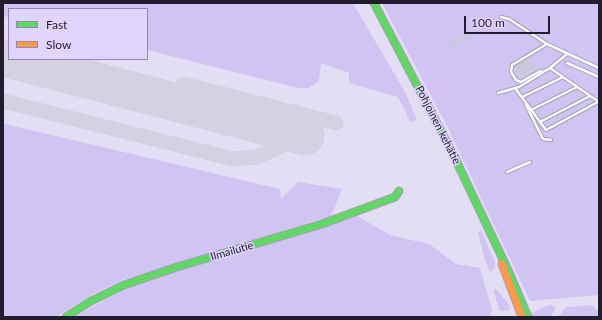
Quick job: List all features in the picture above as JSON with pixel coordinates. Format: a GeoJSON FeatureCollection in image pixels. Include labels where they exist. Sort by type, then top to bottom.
{"type":"FeatureCollection","features":[{"type":"Feature","properties":{"kind":"main road","name":"Pohjoinen kehätie"},"geometry":{"type":"LineString","coordinates":[[374,3],[453,154],[508,270],[528,317]]}},
{"type":"Feature","properties":{"kind":"main road","name":"Ilmailutie"},"geometry":{"type":"LineString","coordinates":[[66,317],[91,301],[131,283],[322,224],[395,198],[398,191]]}},
{"type":"Feature","properties":{"kind":"main road","name":"Pohjoinen kehätie"},"geometry":{"type":"LineString","coordinates":[[497,249],[522,317]]}},
{"type":"Feature","properties":{"kind":"lane"},"geometry":{"type":"LineString","coordinates":[[501,17],[509,19],[547,44],[599,68]]}},
{"type":"Feature","properties":{"kind":"lane"},"geometry":{"type":"LineString","coordinates":[[544,72],[540,71],[521,82],[516,80],[511,72],[512,64],[547,44]]}},
{"type":"Feature","properties":{"kind":"lane"},"geometry":{"type":"LineString","coordinates":[[498,93],[515,88],[544,72],[567,54]]}},
{"type":"Feature","properties":{"kind":"lane"},"geometry":{"type":"LineString","coordinates":[[567,63],[599,77]]}},
{"type":"Feature","properties":{"kind":"lane"},"geometry":{"type":"LineString","coordinates":[[515,88],[546,130],[598,102],[550,68]]}},
{"type":"Feature","properties":{"kind":"lane"},"geometry":{"type":"LineString","coordinates":[[522,98],[563,77]]}},
{"type":"Feature","properties":{"kind":"lane"},"geometry":{"type":"LineString","coordinates":[[531,110],[577,87]]}},
{"type":"Feature","properties":{"kind":"lane"},"geometry":{"type":"LineString","coordinates":[[540,122],[590,96]]}},
{"type":"Feature","properties":{"kind":"lane"},"geometry":{"type":"LineString","coordinates":[[522,98],[543,139],[551,140]]}},
{"type":"Feature","properties":{"kind":"lane"},"geometry":{"type":"LineString","coordinates":[[507,172],[530,162]]}},
{"type":"Feature","properties":{"kind":"shaded area"},"geometry":{"type":"Polygon","coordinates":[[[3,3],[353,3],[405,92],[417,120],[411,123],[398,97],[349,83],[349,73],[321,63],[319,81],[309,88],[298,88],[148,50],[148,8],[8,8],[8,17],[3,16],[3,3]]]}},
{"type":"Feature","properties":{"kind":"shaded area"},"geometry":{"type":"Polygon","coordinates":[[[382,3],[599,3],[599,295],[530,301],[446,124],[382,3]]]}},
{"type":"Feature","properties":{"kind":"shaded area"},"geometry":{"type":"Polygon","coordinates":[[[5,124],[280,189],[281,199],[298,182],[342,189],[331,216],[123,280],[93,294],[56,317],[3,317],[3,125],[5,124]]]}},
{"type":"Feature","properties":{"kind":"shaded area"},"geometry":{"type":"Polygon","coordinates":[[[357,216],[390,235],[429,244],[456,264],[480,268],[492,310],[490,317],[75,317],[129,288],[175,272],[357,216]]]}},
{"type":"Feature","properties":{"kind":"shaded area"},"geometry":{"type":"Polygon","coordinates":[[[481,230],[495,262],[495,268],[492,271],[489,270],[486,263],[478,233],[481,230]]]}},
{"type":"Feature","properties":{"kind":"shaded area"},"geometry":{"type":"Polygon","coordinates":[[[496,289],[508,303],[510,307],[508,311],[500,311],[493,290],[496,289]]]}},
{"type":"Feature","properties":{"kind":"shaded area"},"geometry":{"type":"Polygon","coordinates":[[[549,305],[555,306],[555,310],[550,317],[533,317],[531,313],[549,305]]]}},
{"type":"Feature","properties":{"kind":"shaded area"},"geometry":{"type":"Polygon","coordinates":[[[593,305],[599,313],[599,317],[558,317],[566,307],[593,305]]]}},
{"type":"Feature","properties":{"kind":"building"},"geometry":{"type":"Polygon","coordinates":[[[474,30],[470,37],[451,47],[449,42],[474,30]]]}},
{"type":"Feature","properties":{"kind":"building"},"geometry":{"type":"Polygon","coordinates":[[[530,57],[537,67],[521,77],[515,67],[530,57]]]}},
{"type":"Feature","properties":{"kind":"taxiway"},"geometry":{"type":"LineString","coordinates":[[183,84],[336,123]]}},
{"type":"Feature","properties":{"kind":"taxiway"},"geometry":{"type":"LineString","coordinates":[[3,101],[233,159],[256,157],[280,147],[285,131]]}},
{"type":"Feature","properties":{"kind":"runway"},"geometry":{"type":"LineString","coordinates":[[14,60],[305,136]]}},
{"type":"Feature","properties":{"kind":"traffic: fast"},"geometry":{"type":"LineString","coordinates":[[374,3],[453,154],[508,270],[528,317]]}},
{"type":"Feature","properties":{"kind":"traffic: fast"},"geometry":{"type":"LineString","coordinates":[[66,317],[91,301],[124,285],[177,267],[322,224],[395,197],[399,191]]}},
{"type":"Feature","properties":{"kind":"traffic: slow"},"geometry":{"type":"LineString","coordinates":[[502,264],[522,317]]}}]}
